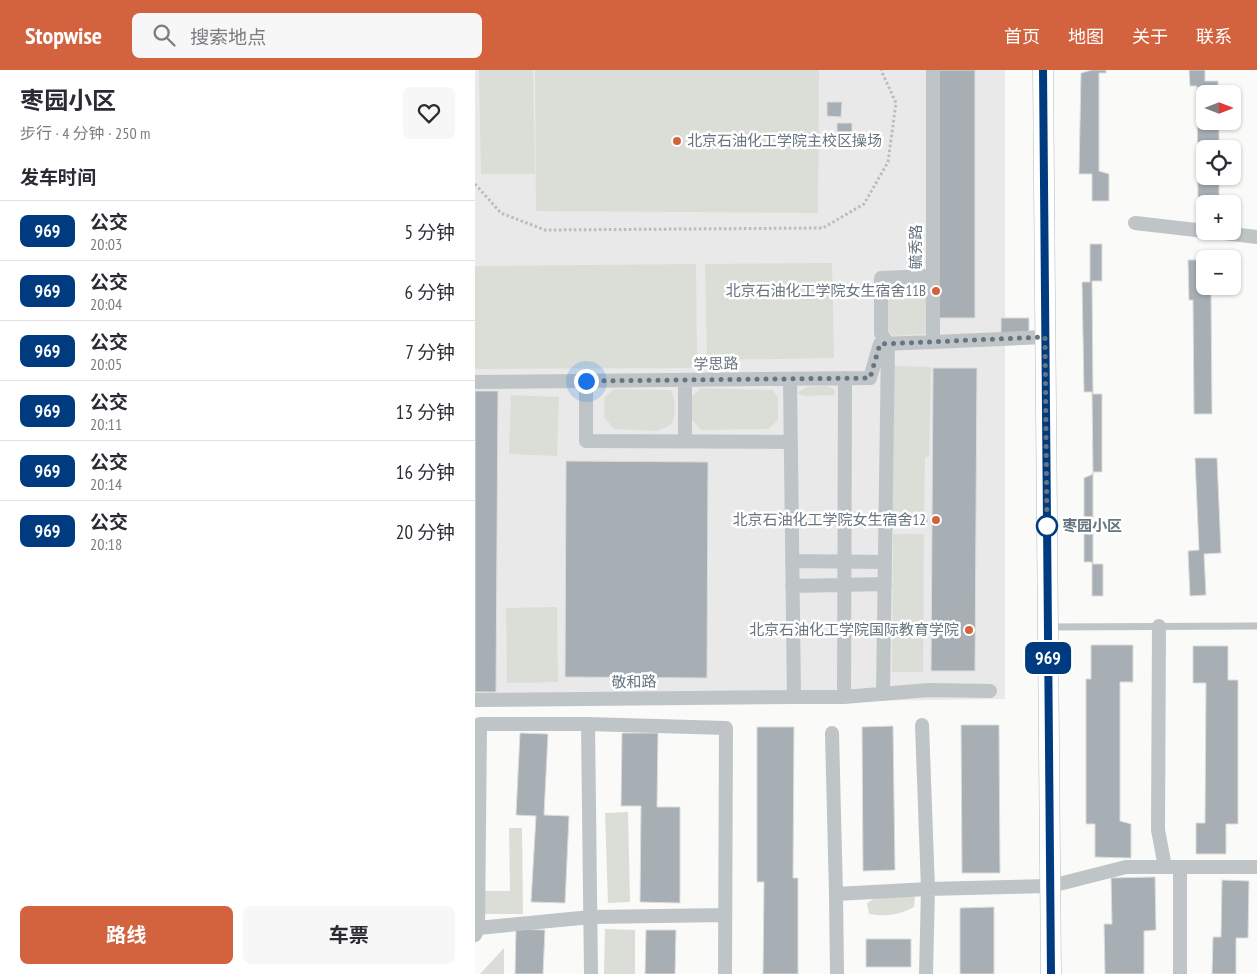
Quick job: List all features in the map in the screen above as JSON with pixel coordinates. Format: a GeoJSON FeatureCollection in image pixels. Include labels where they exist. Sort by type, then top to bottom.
{"type":"FeatureCollection","features":[{"type":"Feature","properties":{"kind":"street","name":"毓秀路"},"geometry":{"type":"LineString","coordinates":[[933,70],[933,342]]}},
{"type":"Feature","properties":{"kind":"street"},"geometry":{"type":"LineString","coordinates":[[1043,70],[1051,974]]}},
{"type":"Feature","properties":{"kind":"street"},"geometry":{"type":"LineString","coordinates":[[1135,223],[1196,230]]}},
{"type":"Feature","properties":{"kind":"street"},"geometry":{"type":"LineString","coordinates":[[1241,235],[1257,237]]}},
{"type":"Feature","properties":{"kind":"street"},"geometry":{"type":"LineString","coordinates":[[883,694],[888,344],[881,333],[881,278],[932,276]]}},
{"type":"Feature","properties":{"kind":"street"},"geometry":{"type":"LineString","coordinates":[[888,344],[1045,337]]}},
{"type":"Feature","properties":{"kind":"street","name":"学思路"},"geometry":{"type":"LineString","coordinates":[[475,382],[870,378],[880,344],[888,344]]}},
{"type":"Feature","properties":{"kind":"street"},"geometry":{"type":"LineString","coordinates":[[843,697],[845,378]]}},
{"type":"Feature","properties":{"kind":"street"},"geometry":{"type":"LineString","coordinates":[[790,379],[794,697]]}},
{"type":"Feature","properties":{"kind":"street"},"geometry":{"type":"LineString","coordinates":[[685,380],[685,441]]}},
{"type":"Feature","properties":{"kind":"street"},"geometry":{"type":"LineString","coordinates":[[586,381],[586,441],[791,442]]}},
{"type":"Feature","properties":{"kind":"street"},"geometry":{"type":"LineString","coordinates":[[792,561],[885,562]]}},
{"type":"Feature","properties":{"kind":"street"},"geometry":{"type":"LineString","coordinates":[[792,586],[885,584]]}},
{"type":"Feature","properties":{"kind":"street"},"geometry":{"type":"LineString","coordinates":[[1159,626],[1157,830],[1165,867]]}},
{"type":"Feature","properties":{"kind":"street","name":"敬和路"},"geometry":{"type":"LineString","coordinates":[[475,700],[843,697],[929,690],[990,691]]}},
{"type":"Feature","properties":{"kind":"street"},"geometry":{"type":"LineString","coordinates":[[725,915],[591,917],[477,932],[480,724],[588,724],[726,728],[725,974]]}},
{"type":"Feature","properties":{"kind":"street"},"geometry":{"type":"LineString","coordinates":[[588,724],[591,974]]}},
{"type":"Feature","properties":{"kind":"street"},"geometry":{"type":"LineString","coordinates":[[922,725],[929,889],[926,974]]}},
{"type":"Feature","properties":{"kind":"street"},"geometry":{"type":"LineString","coordinates":[[831,733],[837,974]]}},
{"type":"Feature","properties":{"kind":"street"},"geometry":{"type":"LineString","coordinates":[[836,894],[929,889],[1051,886],[1126,867],[1257,867]]}},
{"type":"Feature","properties":{"kind":"street"},"geometry":{"type":"LineString","coordinates":[[1180,867],[1180,974]]}},
{"type":"Feature","properties":{"kind":"lane"},"geometry":{"type":"LineString","coordinates":[[1048,627],[1257,626]]}},
{"type":"Feature","properties":{"kind":"path"},"geometry":{"type":"LineString","coordinates":[[475,184],[501,213],[545,230],[823,228],[865,204],[888,162],[895,103],[881,70]]}},
{"type":"Feature","properties":{"kind":"path"},"geometry":{"type":"LineString","coordinates":[[886,521],[932,521]]}},
{"type":"Feature","properties":{"kind":"shaded area"},"geometry":{"type":"Polygon","coordinates":[[[475,70],[1005,70],[1005,699],[475,706],[475,70]]]}},
{"type":"Feature","properties":{"kind":"shaded area"},"geometry":{"type":"Polygon","coordinates":[[[479,70],[533,70],[535,174],[481,174],[479,70]]]}},
{"type":"Feature","properties":{"kind":"shaded area","name":"北京石油化工学院主校区操场"},"geometry":{"type":"Polygon","coordinates":[[[535,70],[819,70],[818,213],[536,211],[535,70]]]}},
{"type":"Feature","properties":{"kind":"shaded area"},"geometry":{"type":"Polygon","coordinates":[[[832,263],[834,358],[707,360],[705,264],[832,263]]]}},
{"type":"Feature","properties":{"kind":"shaded area"},"geometry":{"type":"Polygon","coordinates":[[[696,264],[697,368],[475,369],[475,266],[696,264]]]}},
{"type":"Feature","properties":{"kind":"shaded area"},"geometry":{"type":"Polygon","coordinates":[[[887,281],[921,281],[929,285],[930,331],[925,334],[893,336],[887,329],[887,281]]]}},
{"type":"Feature","properties":{"kind":"shaded area"},"geometry":{"type":"Polygon","coordinates":[[[887,366],[931,367],[929,456],[925,458],[924,512],[884,511],[887,366]]]}},
{"type":"Feature","properties":{"kind":"shaded area"},"geometry":{"type":"Polygon","coordinates":[[[827,386],[834,389],[835,395],[803,396],[797,393],[806,387],[827,386]]]}},
{"type":"Feature","properties":{"kind":"shaded area"},"geometry":{"type":"Polygon","coordinates":[[[701,388],[773,390],[778,398],[778,420],[768,429],[701,430],[691,419],[690,398],[701,388]]]}},
{"type":"Feature","properties":{"kind":"shaded area"},"geometry":{"type":"Polygon","coordinates":[[[614,389],[671,390],[675,408],[671,425],[657,431],[614,429],[604,417],[605,397],[614,389]]]}},
{"type":"Feature","properties":{"kind":"shaded area"},"geometry":{"type":"Polygon","coordinates":[[[511,395],[559,397],[557,456],[509,454],[511,395]]]}},
{"type":"Feature","properties":{"kind":"shaded area"},"geometry":{"type":"Polygon","coordinates":[[[893,534],[924,534],[923,672],[892,672],[893,534]]]}},
{"type":"Feature","properties":{"kind":"shaded area"},"geometry":{"type":"Polygon","coordinates":[[[557,607],[558,682],[507,683],[506,608],[557,607]]]}},
{"type":"Feature","properties":{"kind":"shaded area"},"geometry":{"type":"Polygon","coordinates":[[[628,812],[630,902],[608,903],[605,813],[628,812]]]}},
{"type":"Feature","properties":{"kind":"shaded area"},"geometry":{"type":"Polygon","coordinates":[[[509,828],[522,828],[523,914],[475,914],[475,891],[510,891],[509,828]]]}},
{"type":"Feature","properties":{"kind":"shaded area"},"geometry":{"type":"Polygon","coordinates":[[[877,897],[915,897],[914,907],[892,915],[869,914],[867,903],[877,897]]]}},
{"type":"Feature","properties":{"kind":"shaded area"},"geometry":{"type":"Polygon","coordinates":[[[605,929],[635,930],[635,974],[604,974],[605,929]]]}},
{"type":"Feature","properties":{"kind":"shaded area"},"geometry":{"type":"Polygon","coordinates":[[[504,948],[504,974],[480,974],[504,948]]]}},
{"type":"Feature","properties":{"kind":"building"},"geometry":{"type":"Polygon","coordinates":[[[934,70],[975,70],[975,318],[934,318],[934,70]]]}},
{"type":"Feature","properties":{"kind":"building"},"geometry":{"type":"Polygon","coordinates":[[[1092,70],[1106,70],[1106,73],[1099,73],[1099,171],[1109,174],[1109,201],[1092,201],[1092,174],[1079,174],[1081,73],[1092,70]]]}},
{"type":"Feature","properties":{"kind":"building"},"geometry":{"type":"Polygon","coordinates":[[[1189,70],[1205,70],[1205,81],[1218,81],[1218,85],[1190,86],[1189,70]]]}},
{"type":"Feature","properties":{"kind":"building"},"geometry":{"type":"Polygon","coordinates":[[[827,102],[842,102],[841,117],[827,116],[827,102]]]}},
{"type":"Feature","properties":{"kind":"building"},"geometry":{"type":"Polygon","coordinates":[[[837,123],[852,123],[852,139],[837,138],[837,123]]]}},
{"type":"Feature","properties":{"kind":"building"},"geometry":{"type":"Polygon","coordinates":[[[1197,130],[1219,130],[1219,140],[1197,140],[1197,130]]]}},
{"type":"Feature","properties":{"kind":"building"},"geometry":{"type":"Polygon","coordinates":[[[1198,185],[1219,185],[1219,195],[1198,195],[1198,185]]]}},
{"type":"Feature","properties":{"kind":"building"},"geometry":{"type":"Polygon","coordinates":[[[1090,244],[1102,244],[1102,281],[1092,281],[1093,394],[1102,394],[1102,472],[1093,472],[1093,474],[1092,392],[1084,392],[1082,282],[1090,282],[1090,244]]]}},
{"type":"Feature","properties":{"kind":"building"},"geometry":{"type":"Polygon","coordinates":[[[1188,260],[1196,260],[1196,295],[1211,295],[1212,414],[1194,414],[1193,300],[1189,300],[1188,260]]]}},
{"type":"Feature","properties":{"kind":"building"},"geometry":{"type":"Polygon","coordinates":[[[1001,318],[1029,318],[1029,334],[1001,334],[1001,318]]]}},
{"type":"Feature","properties":{"kind":"building"},"geometry":{"type":"Polygon","coordinates":[[[933,368],[977,368],[975,671],[931,671],[933,368]]]}},
{"type":"Feature","properties":{"kind":"building"},"geometry":{"type":"Polygon","coordinates":[[[475,391],[498,391],[496,692],[475,692],[475,391]]]}},
{"type":"Feature","properties":{"kind":"building"},"geometry":{"type":"Polygon","coordinates":[[[1195,458],[1217,458],[1221,553],[1204,554],[1206,595],[1190,596],[1188,551],[1199,550],[1195,458]]]}},
{"type":"Feature","properties":{"kind":"building"},"geometry":{"type":"Polygon","coordinates":[[[566,461],[708,462],[707,678],[565,677],[566,461]]]}},
{"type":"Feature","properties":{"kind":"building"},"geometry":{"type":"Polygon","coordinates":[[[1093,474],[1093,564],[1103,564],[1103,596],[1092,596],[1092,562],[1084,562],[1084,478],[1093,474]]]}},
{"type":"Feature","properties":{"kind":"building"},"geometry":{"type":"Polygon","coordinates":[[[1091,645],[1133,645],[1133,682],[1120,682],[1120,821],[1131,824],[1131,858],[1095,857],[1095,824],[1086,824],[1086,679],[1091,679],[1091,645]]]}},
{"type":"Feature","properties":{"kind":"building"},"geometry":{"type":"Polygon","coordinates":[[[1193,646],[1228,646],[1228,680],[1238,680],[1238,824],[1226,824],[1226,854],[1196,854],[1196,823],[1205,823],[1206,683],[1193,683],[1193,646]]]}},
{"type":"Feature","properties":{"kind":"building"},"geometry":{"type":"Polygon","coordinates":[[[961,725],[999,725],[1000,873],[962,873],[961,725]]]}},
{"type":"Feature","properties":{"kind":"building"},"geometry":{"type":"Polygon","coordinates":[[[893,726],[895,870],[863,871],[862,727],[893,726]]]}},
{"type":"Feature","properties":{"kind":"building"},"geometry":{"type":"Polygon","coordinates":[[[757,727],[794,727],[793,878],[798,878],[798,974],[763,974],[764,882],[757,882],[757,727]]]}},
{"type":"Feature","properties":{"kind":"building"},"geometry":{"type":"Polygon","coordinates":[[[520,733],[548,734],[544,815],[569,816],[565,903],[531,902],[536,816],[516,815],[520,733]]]}},
{"type":"Feature","properties":{"kind":"building"},"geometry":{"type":"Polygon","coordinates":[[[622,733],[658,733],[657,807],[680,807],[680,903],[640,902],[641,806],[621,806],[622,733]]]}},
{"type":"Feature","properties":{"kind":"building"},"geometry":{"type":"Polygon","coordinates":[[[1155,877],[1156,930],[1144,931],[1144,974],[1105,974],[1104,924],[1112,924],[1111,878],[1155,877]]]}},
{"type":"Feature","properties":{"kind":"building"},"geometry":{"type":"Polygon","coordinates":[[[1222,880],[1249,881],[1248,938],[1236,938],[1236,974],[1212,974],[1213,937],[1221,937],[1222,880]]]}},
{"type":"Feature","properties":{"kind":"building"},"geometry":{"type":"Polygon","coordinates":[[[994,907],[994,974],[960,974],[960,908],[994,907]]]}},
{"type":"Feature","properties":{"kind":"building"},"geometry":{"type":"Polygon","coordinates":[[[516,929],[545,930],[543,974],[515,974],[516,929]]]}},
{"type":"Feature","properties":{"kind":"building"},"geometry":{"type":"Polygon","coordinates":[[[646,930],[676,930],[675,974],[645,974],[646,930]]]}},
{"type":"Feature","properties":{"kind":"building"},"geometry":{"type":"Polygon","coordinates":[[[866,939],[911,939],[911,967],[866,967],[866,939]]]}},
{"type":"Feature","properties":{"kind":"bus line","name":"969"},"geometry":{"type":"LineString","coordinates":[[1043,70],[1051,974]]}},
{"type":"Feature","properties":{"kind":"place","name":"北京石油化工学院主校区操场"},"geometry":{"type":"Point","coordinates":[677,141]}},
{"type":"Feature","properties":{"kind":"place","name":"北京石油化工学院女生宿舍11B"},"geometry":{"type":"Point","coordinates":[936,291]}},
{"type":"Feature","properties":{"kind":"place","name":"北京石油化工学院女生宿舍12"},"geometry":{"type":"Point","coordinates":[936,520]}},
{"type":"Feature","properties":{"kind":"place","name":"枣园小区"},"geometry":{"type":"Point","coordinates":[1047,526]}},
{"type":"Feature","properties":{"kind":"place","name":"北京石油化工学院国际教育学院"},"geometry":{"type":"Point","coordinates":[969,630]}},
{"type":"Feature","properties":{"kind":"route"},"geometry":{"type":"LineString","coordinates":[[586,381],[870,378],[880,344],[1045,337],[1047,526]]}}]}
